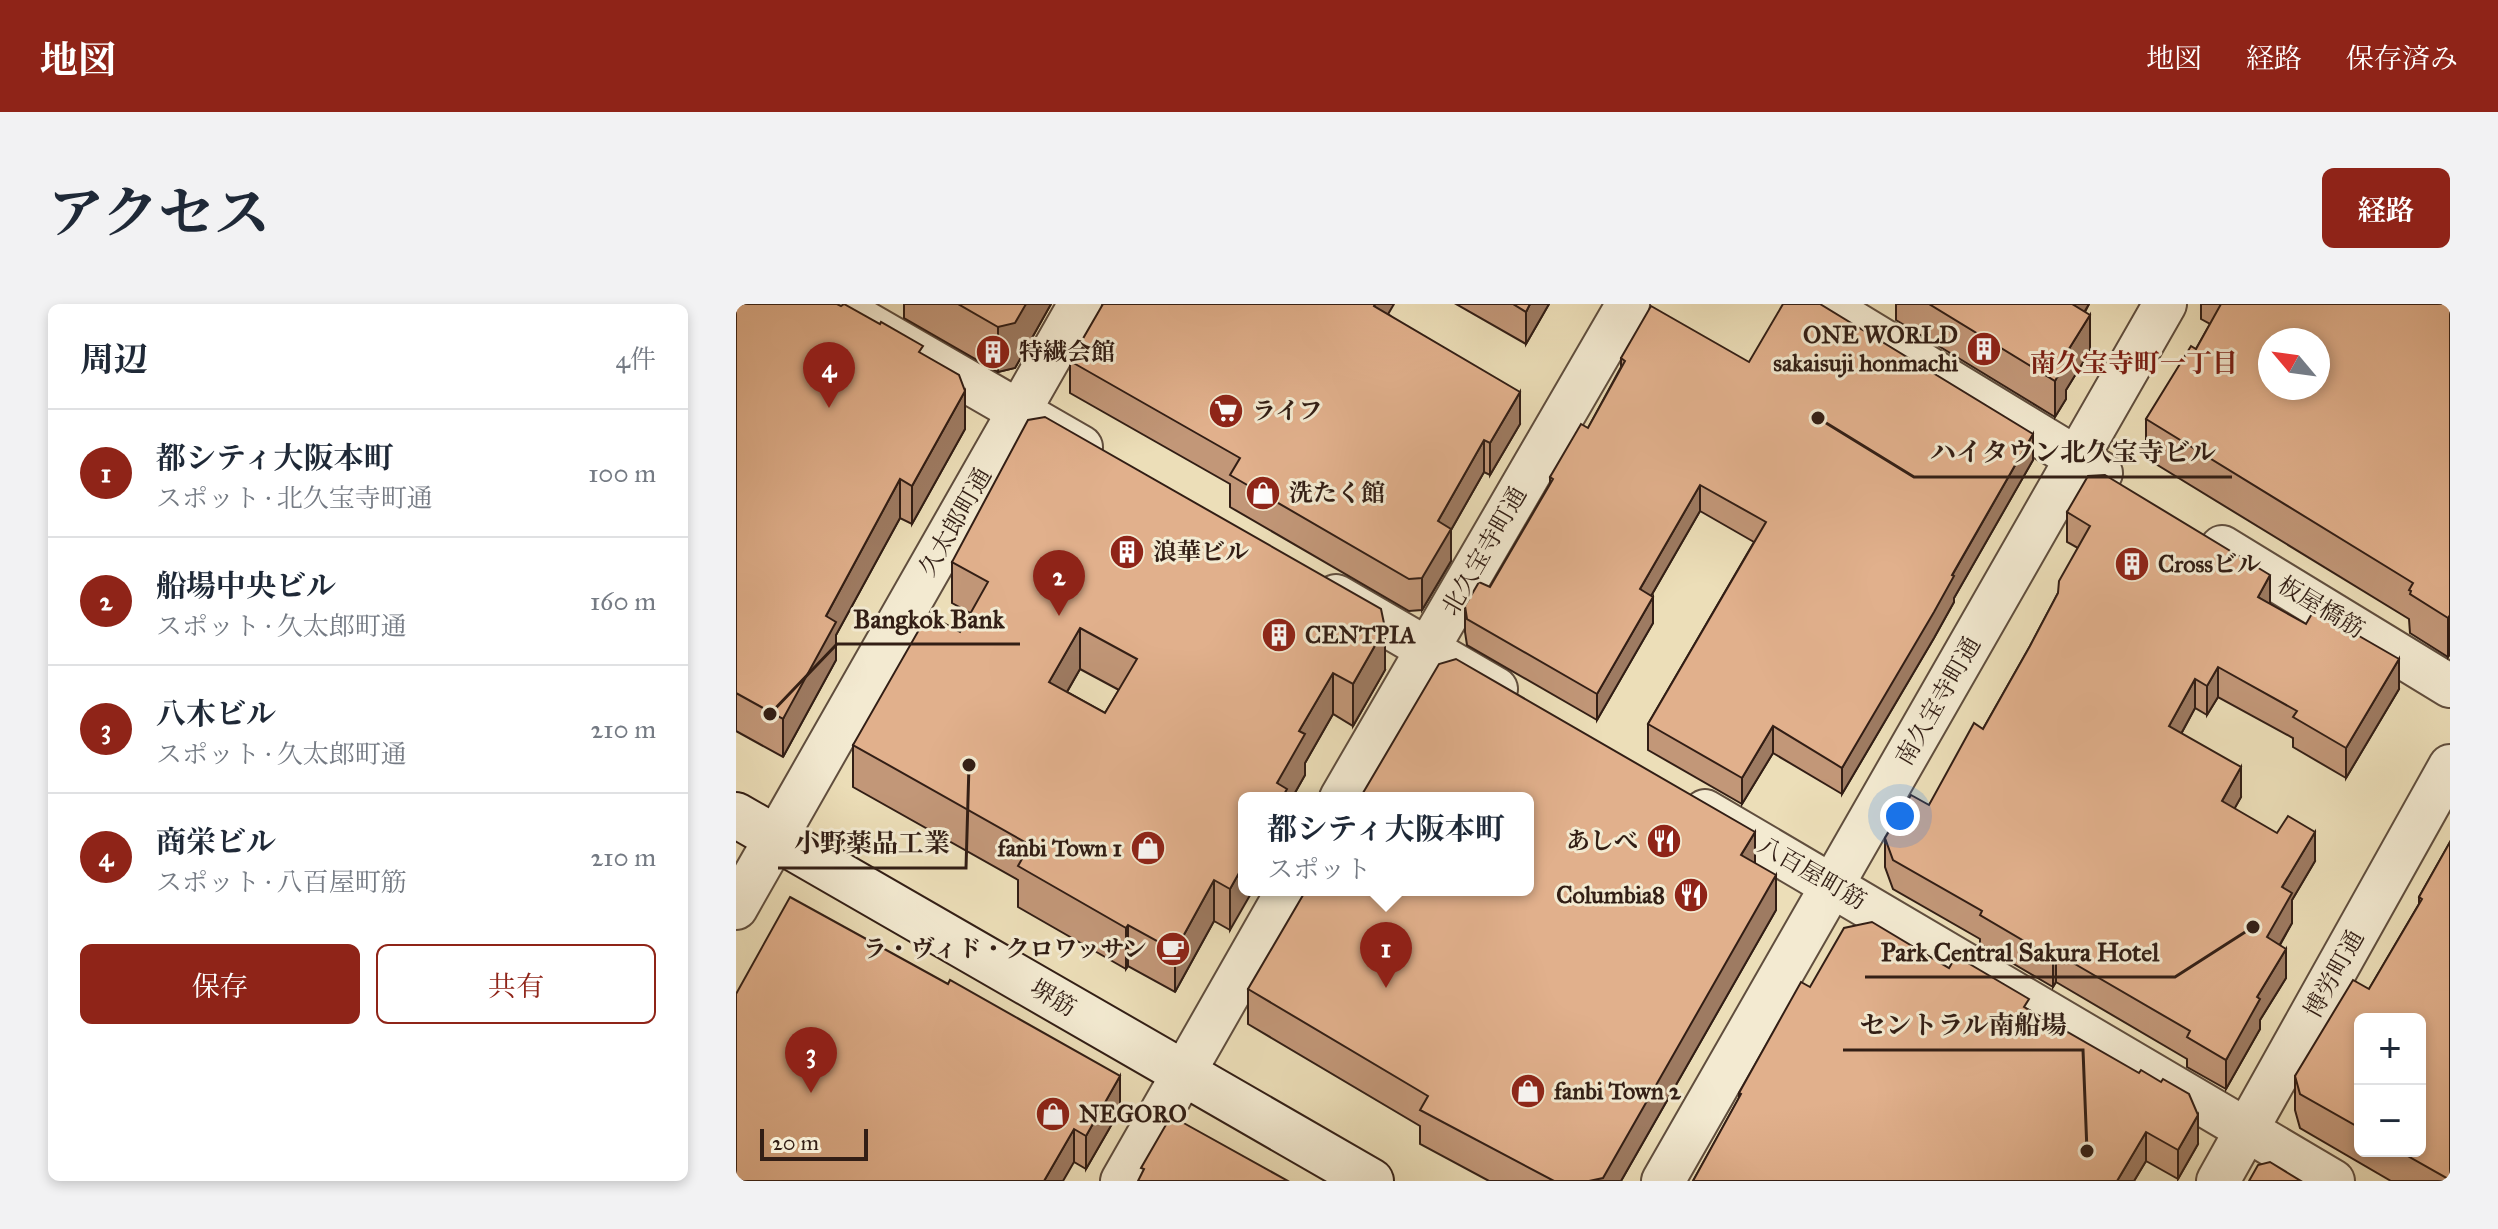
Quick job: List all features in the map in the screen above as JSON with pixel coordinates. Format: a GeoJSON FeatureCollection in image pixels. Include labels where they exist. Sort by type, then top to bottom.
{"type":"FeatureCollection","features":[{"type":"Feature","properties":{"kind":"main road","name":"堺筋"},"geometry":{"type":"LineString","coordinates":[[736,815],[1371,1181]]}},
{"type":"Feature","properties":{"kind":"street"},"geometry":{"type":"LineString","coordinates":[[833,304],[1114,466]]}},
{"type":"Feature","properties":{"kind":"street","name":"久太郎町通"},"geometry":{"type":"LineString","coordinates":[[736,908],[1080,304]]}},
{"type":"Feature","properties":{"kind":"street","name":"北久宝寺町通"},"geometry":{"type":"LineString","coordinates":[[1344,792],[1628,304]]}},
{"type":"Feature","properties":{"kind":"street"},"geometry":{"type":"LineString","coordinates":[[1823,304],[2128,489]]}},
{"type":"Feature","properties":{"kind":"street","name":"南久宝寺町通"},"geometry":{"type":"LineString","coordinates":[[1663,1181],[2165,304]]}},
{"type":"Feature","properties":{"kind":"street","name":"板屋橋筋"},"geometry":{"type":"LineString","coordinates":[[2195,530],[2450,686]]}},
{"type":"Feature","properties":{"kind":"street"},"geometry":{"type":"LineString","coordinates":[[1304,577],[1522,704]]}},
{"type":"Feature","properties":{"kind":"street","name":"博労町通"},"geometry":{"type":"LineString","coordinates":[[2218,1181],[2450,766]]}},
{"type":"Feature","properties":{"kind":"street","name":"八百屋町筋"},"geometry":{"type":"LineString","coordinates":[[1672,791],[2333,1181]]}},
{"type":"Feature","properties":{"kind":"street"},"geometry":{"type":"LineString","coordinates":[[1122,1181],[1285,896]]}},
{"type":"Feature","properties":{"kind":"building"},"geometry":{"type":"Polygon","coordinates":[[[736,304],[844,304],[923,346],[919,352],[959,375],[965,391],[912,486],[900,479],[826,616],[836,622],[783,719],[736,693],[736,304]]]}},
{"type":"Feature","properties":{"kind":"building"},"geometry":{"type":"Polygon","coordinates":[[[958,304],[1026,304],[1015,323],[998,327],[958,304]]]}},
{"type":"Feature","properties":{"kind":"building"},"geometry":{"type":"Polygon","coordinates":[[[1103,304],[1375,304],[1520,392],[1490,443],[1484,440],[1438,521],[1451,529],[1422,578],[1409,579],[1230,475],[1240,458],[1070,361],[1103,304]]]}},
{"type":"Feature","properties":{"kind":"building"},"geometry":{"type":"Polygon","coordinates":[[[1513,304],[1530,304],[1526,312],[1513,304]]]}},
{"type":"Feature","properties":{"kind":"building"},"geometry":{"type":"Polygon","coordinates":[[[1783,304],[1820,304],[2033,434],[1934,612],[1842,768],[1773,726],[1742,778],[1648,724],[1766,522],[1700,485],[1640,589],[1653,597],[1597,694],[1467,619],[1465,606],[1479,582],[1490,587],[1581,424],[1588,428],[1625,361],[1621,358],[1651,306],[1749,362],[1783,304]]]}},
{"type":"Feature","properties":{"kind":"building"},"geometry":{"type":"Polygon","coordinates":[[[1929,304],[2072,304],[2090,315],[2062,360],[2066,362],[2055,381],[1929,304]]]}},
{"type":"Feature","properties":{"kind":"building"},"geometry":{"type":"Polygon","coordinates":[[[2221,304],[2450,304],[2448,618],[2410,594],[2413,583],[2146,419],[2191,346],[2196,349],[2221,304]]]}},
{"type":"Feature","properties":{"kind":"building"},"geometry":{"type":"Polygon","coordinates":[[[1045,417],[1381,609],[1385,628],[1353,684],[1333,673],[1299,731],[1305,734],[1277,783],[1287,789],[1285,792],[1238,792],[1238,875],[1230,889],[1214,880],[1175,951],[1128,925],[1126,928],[1018,866],[1030,845],[853,745],[928,614],[960,632],[988,582],[952,562],[1028,420],[1045,417]],[[1080,628],[1049,682],[1105,713],[1137,659],[1080,628]]]}},
{"type":"Feature","properties":{"kind":"building"},"geometry":{"type":"Polygon","coordinates":[[[2105,475],[2270,575],[2258,597],[2306,624],[2314,610],[2399,659],[2346,748],[2293,717],[2297,711],[2218,667],[2207,686],[2195,679],[2169,726],[2241,767],[2222,801],[2277,833],[2288,816],[2315,832],[2282,887],[2292,893],[2267,937],[2286,949],[2257,997],[2260,999],[2226,1060],[2187,1037],[2190,1031],[2056,953],[2053,958],[1980,915],[1982,911],[1893,860],[1885,838],[1911,795],[1929,805],[1974,723],[1983,729],[2058,593],[2059,581],[2090,526],[2067,512],[2088,476],[2105,475]]]}},
{"type":"Feature","properties":{"kind":"building"},"geometry":{"type":"Polygon","coordinates":[[[1456,659],[1755,832],[1741,855],[1776,875],[1603,1178],[1554,1181],[1420,1110],[1428,1096],[1248,989],[1302,896],[1534,896],[1534,792],[1364,792],[1439,664],[1456,659]]]}},
{"type":"Feature","properties":{"kind":"building"},"geometry":{"type":"Polygon","coordinates":[[[2450,842],[2450,1180],[2410,1157],[2426,1157],[2426,1013],[2354,1013],[2354,1125],[2300,1094],[2295,1076],[2353,980],[2369,989],[2422,899],[2419,897],[2450,842]]]}},
{"type":"Feature","properties":{"kind":"building"},"geometry":{"type":"Polygon","coordinates":[[[790,897],[948,984],[950,980],[1120,1076],[1086,1136],[1074,1129],[1044,1181],[736,1181],[736,994],[790,897]]]}},
{"type":"Feature","properties":{"kind":"building"},"geometry":{"type":"Polygon","coordinates":[[[1872,922],[1949,968],[1956,956],[2029,999],[2024,1007],[2139,1073],[2141,1070],[2161,1082],[2163,1079],[2189,1094],[2198,1115],[2178,1150],[2146,1132],[2117,1181],[1693,1181],[1801,982],[1810,987],[1844,928],[1872,922]]]}},
{"type":"Feature","properties":{"kind":"building"},"geometry":{"type":"Polygon","coordinates":[[[1171,1116],[1288,1181],[1138,1181],[1144,1169],[1141,1168],[1171,1116]]]}},
{"type":"Feature","properties":{"kind":"building"},"geometry":{"type":"Polygon","coordinates":[[[2270,1162],[2301,1181],[2249,1181],[2258,1165],[2270,1162]]]}},
{"type":"Feature","properties":{"kind":"place","name":"ONE WORLD sakaisuji honmachi"},"geometry":{"type":"Point","coordinates":[1984,349]}},
{"type":"Feature","properties":{"kind":"place","name":"特繊会館"},"geometry":{"type":"Point","coordinates":[993,352]}},
{"type":"Feature","properties":{"kind":"place","name":"商栄ビル"},"geometry":{"type":"Point","coordinates":[829,408]}},
{"type":"Feature","properties":{"kind":"place","name":"ライフ"},"geometry":{"type":"Point","coordinates":[1226,411]}},
{"type":"Feature","properties":{"kind":"place","name":"ハイタウン北久宝寺ビル"},"geometry":{"type":"Point","coordinates":[1818,418]}},
{"type":"Feature","properties":{"kind":"place","name":"洗たく館"},"geometry":{"type":"Point","coordinates":[1263,493]}},
{"type":"Feature","properties":{"kind":"place","name":"浪華ビル"},"geometry":{"type":"Point","coordinates":[1127,552]}},
{"type":"Feature","properties":{"kind":"place","name":"Crossビル"},"geometry":{"type":"Point","coordinates":[2132,564]}},
{"type":"Feature","properties":{"kind":"place","name":"船場中央ビル"},"geometry":{"type":"Point","coordinates":[1059,616]}},
{"type":"Feature","properties":{"kind":"place","name":"CENTPIA"},"geometry":{"type":"Point","coordinates":[1279,635]}},
{"type":"Feature","properties":{"kind":"place","name":"Bangkok Bank"},"geometry":{"type":"Point","coordinates":[770,714]}},
{"type":"Feature","properties":{"kind":"place","name":"小野薬品工業"},"geometry":{"type":"Point","coordinates":[969,765]}},
{"type":"Feature","properties":{"kind":"place","name":"あしべ"},"geometry":{"type":"Point","coordinates":[1664,841]}},
{"type":"Feature","properties":{"kind":"place","name":"fanbi Town 1"},"geometry":{"type":"Point","coordinates":[1148,848]}},
{"type":"Feature","properties":{"kind":"place","name":"Columbia8"},"geometry":{"type":"Point","coordinates":[1691,895]}},
{"type":"Feature","properties":{"kind":"place","name":"Park Central Sakura Hotel"},"geometry":{"type":"Point","coordinates":[2253,927]}},
{"type":"Feature","properties":{"kind":"place","name":"ラ・ヴィド・クロワッサン"},"geometry":{"type":"Point","coordinates":[1173,949]}},
{"type":"Feature","properties":{"kind":"place","name":"都シティ大阪本町"},"geometry":{"type":"Point","coordinates":[1386,988]}},
{"type":"Feature","properties":{"kind":"place","name":"fanbi Town 2"},"geometry":{"type":"Point","coordinates":[1528,1091]}},
{"type":"Feature","properties":{"kind":"place","name":"八木ビル"},"geometry":{"type":"Point","coordinates":[811,1093]}},
{"type":"Feature","properties":{"kind":"place","name":"NEGORO"},"geometry":{"type":"Point","coordinates":[1053,1114]}},
{"type":"Feature","properties":{"kind":"place","name":"セントラル南船場"},"geometry":{"type":"Point","coordinates":[2087,1151]}},
{"type":"Feature","properties":{"kind":"district","name":"南久宝寺町一丁目"},"geometry":{"type":"Point","coordinates":[2134,363]}}]}
